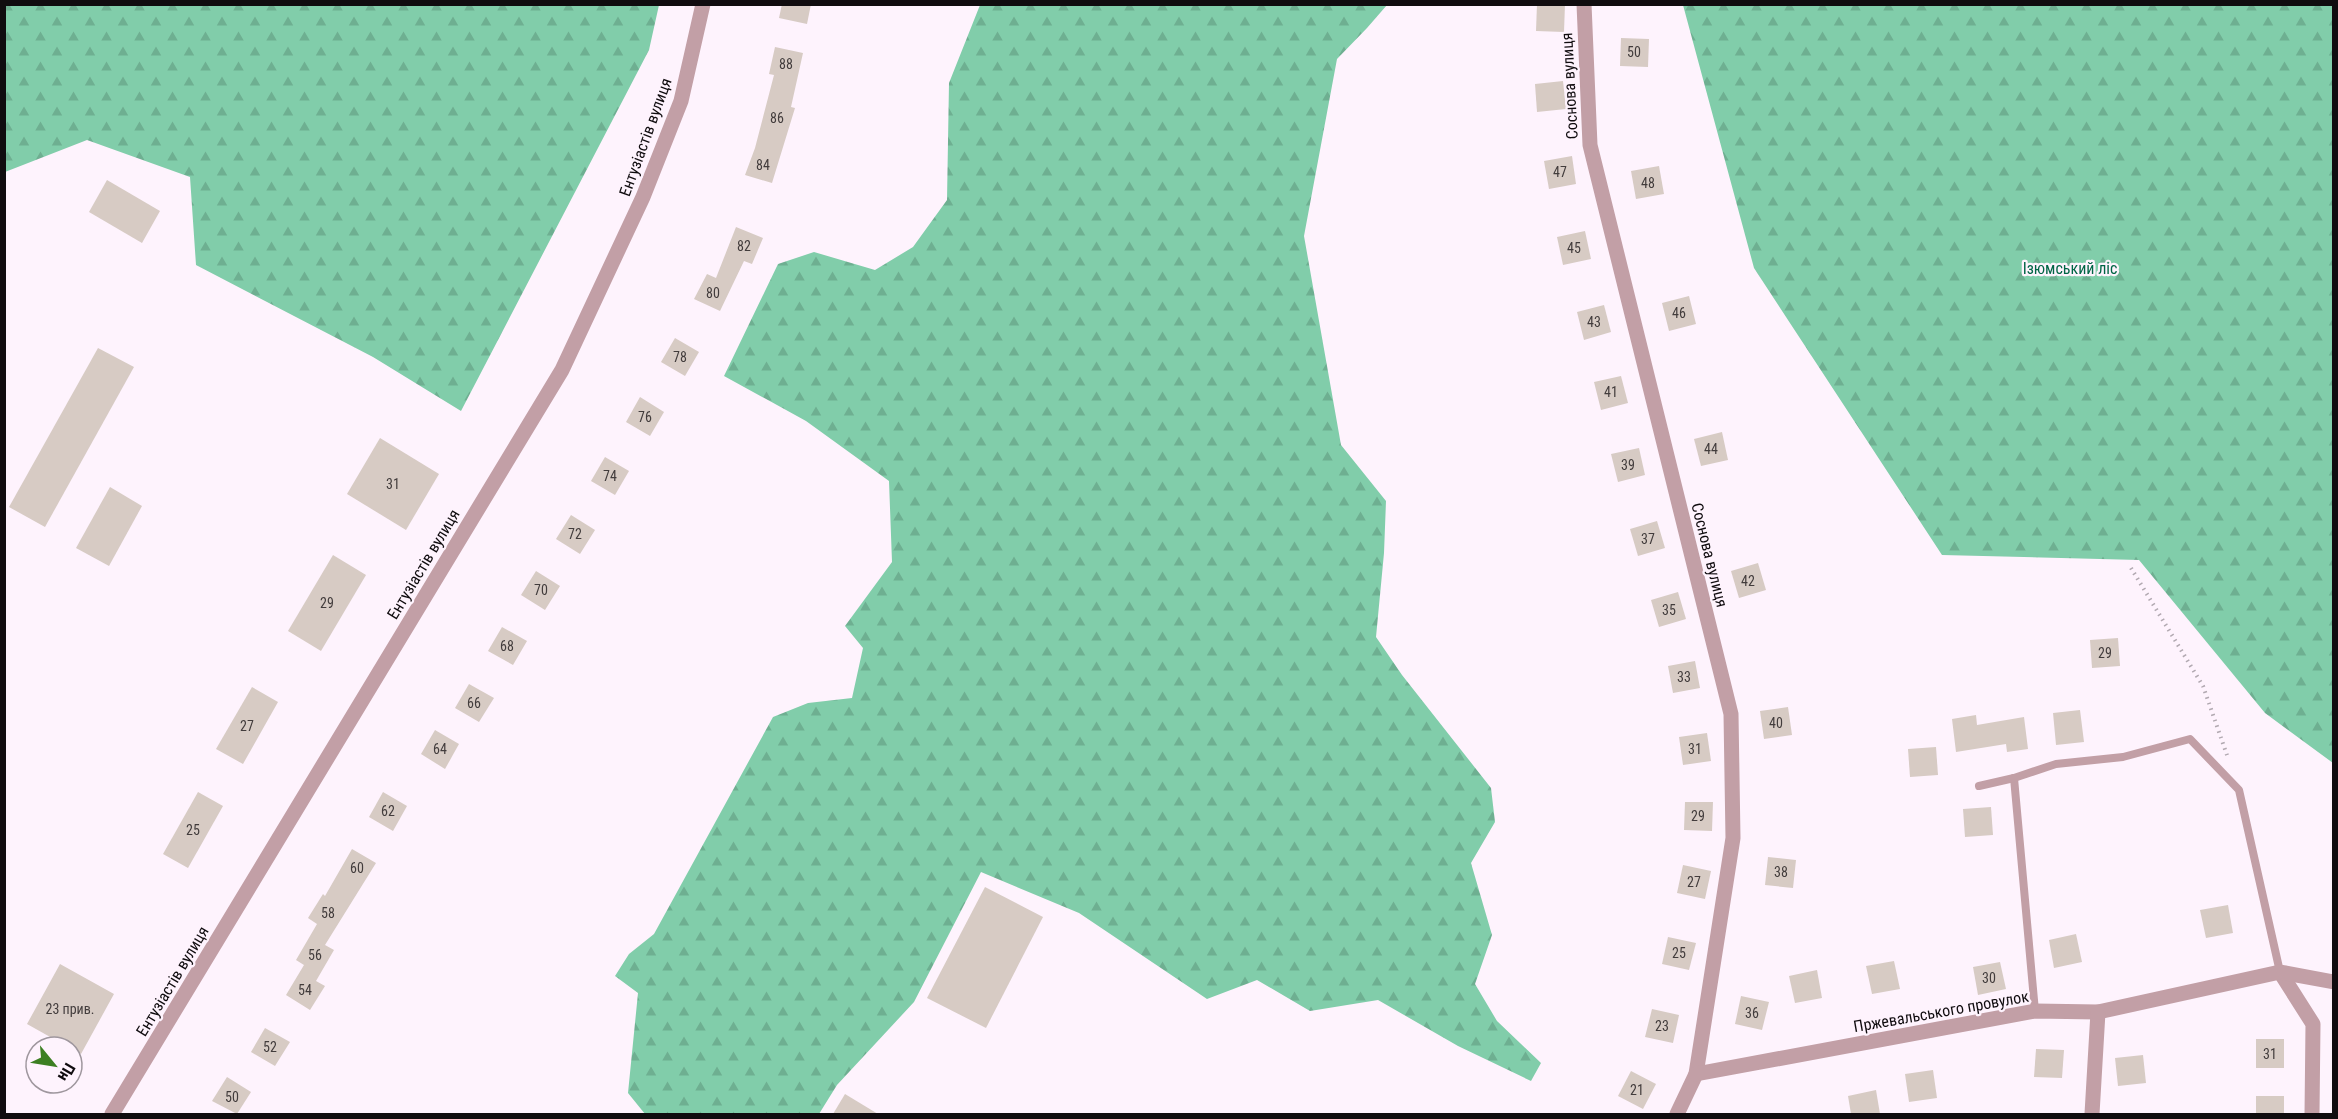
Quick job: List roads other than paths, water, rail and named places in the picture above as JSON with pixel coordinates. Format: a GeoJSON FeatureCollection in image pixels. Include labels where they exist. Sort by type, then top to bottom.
{"type":"FeatureCollection","features":[{"type":"Feature","properties":{"kind":"street","name":"Ентузіастів вулиця"},"geometry":{"type":"LineString","coordinates":[[112,1114],[561,370],[643,197],[681,101],[703,4]]}},
{"type":"Feature","properties":{"kind":"street","name":"Соснова вулиця"},"geometry":{"type":"LineString","coordinates":[[1584,4],[1590,145],[1731,714],[1733,838],[1696,1074],[1677,1114]]}},
{"type":"Feature","properties":{"kind":"street","name":"Пржевальського провулок"},"geometry":{"type":"LineString","coordinates":[[1696,1074],[2034,1011],[2098,1012],[2280,972],[2334,982]]}},
{"type":"Feature","properties":{"kind":"street"},"geometry":{"type":"LineString","coordinates":[[2280,972],[2313,1024],[2312,1114]]}},
{"type":"Feature","properties":{"kind":"street"},"geometry":{"type":"LineString","coordinates":[[2092,1114],[2098,1012]]}},
{"type":"Feature","properties":{"kind":"lane"},"geometry":{"type":"LineString","coordinates":[[1979,786],[2014,778],[2056,764],[2123,757],[2190,739],[2239,790],[2280,972]]}},
{"type":"Feature","properties":{"kind":"lane"},"geometry":{"type":"LineString","coordinates":[[2014,778],[2034,1011]]}},
{"type":"Feature","properties":{"kind":"park label","name":"Ізюмський ліс"},"geometry":{"type":"Point","coordinates":[2070,268]}}]}
